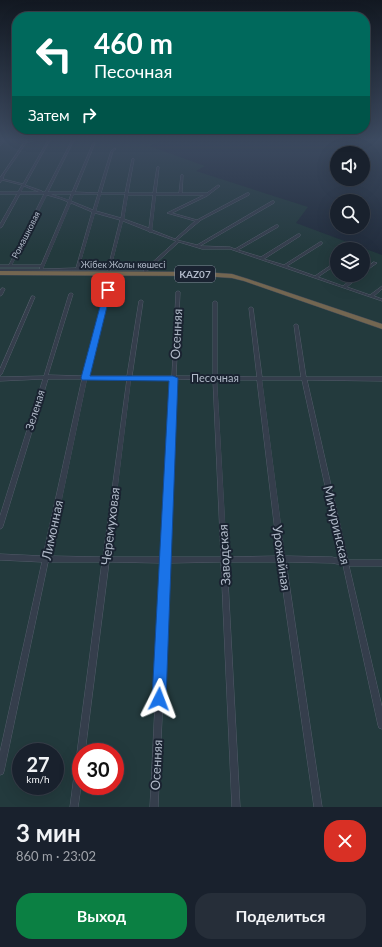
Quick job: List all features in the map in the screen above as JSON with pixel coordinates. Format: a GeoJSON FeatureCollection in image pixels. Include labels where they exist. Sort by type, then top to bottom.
{"type":"FeatureCollection","features":[{"type":"Feature","properties":{"kind":"highway","name":"Жібек Жолы көшесі"},"geometry":{"type":"LineString","coordinates":[[0,272],[144,272],[218,274],[232,276],[382,328]]}},
{"type":"Feature","properties":{"kind":"street"},"geometry":{"type":"LineString","coordinates":[[0,227],[28,178]]}},
{"type":"Feature","properties":{"kind":"street","name":"Ромашковая"},"geometry":{"type":"LineString","coordinates":[[10,266],[53,178]]}},
{"type":"Feature","properties":{"kind":"street"},"geometry":{"type":"LineString","coordinates":[[42,268],[79,178]]}},
{"type":"Feature","properties":{"kind":"street"},"geometry":{"type":"LineString","coordinates":[[77,270],[105,178]]}},
{"type":"Feature","properties":{"kind":"street"},"geometry":{"type":"LineString","coordinates":[[109,270],[122,219],[130,178]]}},
{"type":"Feature","properties":{"kind":"street"},"geometry":{"type":"LineString","coordinates":[[150,231],[157,178]]}},
{"type":"Feature","properties":{"kind":"street"},"geometry":{"type":"LineString","coordinates":[[180,194],[182,178]]}},
{"type":"Feature","properties":{"kind":"street"},"geometry":{"type":"LineString","coordinates":[[0,180],[24,185],[45,194],[69,201],[94,212],[122,219],[177,241],[198,246],[230,248],[382,300]]}},
{"type":"Feature","properties":{"kind":"street"},"geometry":{"type":"LineString","coordinates":[[197,221],[169,213],[220,186]]}},
{"type":"Feature","properties":{"kind":"street"},"geometry":{"type":"LineString","coordinates":[[0,193],[207,194]]}},
{"type":"Feature","properties":{"kind":"street"},"geometry":{"type":"LineString","coordinates":[[0,266],[144,272],[197,221],[248,194]]}},
{"type":"Feature","properties":{"kind":"street"},"geometry":{"type":"LineString","coordinates":[[198,246],[273,202]]}},
{"type":"Feature","properties":{"kind":"street"},"geometry":{"type":"LineString","coordinates":[[235,250],[277,226]]}},
{"type":"Feature","properties":{"kind":"street"},"geometry":{"type":"LineString","coordinates":[[261,259],[299,235]]}},
{"type":"Feature","properties":{"kind":"street"},"geometry":{"type":"LineString","coordinates":[[284,267],[321,243]]}},
{"type":"Feature","properties":{"kind":"street"},"geometry":{"type":"LineString","coordinates":[[370,267],[375,263]]}},
{"type":"Feature","properties":{"kind":"street"},"geometry":{"type":"LineString","coordinates":[[316,277],[330,267]]}},
{"type":"Feature","properties":{"kind":"street"},"geometry":{"type":"LineString","coordinates":[[0,272],[42,268]]}},
{"type":"Feature","properties":{"kind":"street"},"geometry":{"type":"LineString","coordinates":[[344,287],[350,282]]}},
{"type":"Feature","properties":{"kind":"street"},"geometry":{"type":"LineString","coordinates":[[371,296],[382,286]]}},
{"type":"Feature","properties":{"kind":"street"},"geometry":{"type":"LineString","coordinates":[[0,294],[3,289]]}},
{"type":"Feature","properties":{"kind":"street","name":"Лимонная"},"geometry":{"type":"LineString","coordinates":[[0,771],[85,378],[108,290]]}},
{"type":"Feature","properties":{"kind":"street","name":"Осенняя"},"geometry":{"type":"LineString","coordinates":[[154,807],[178,292]]}},
{"type":"Feature","properties":{"kind":"street","name":"Зеленая"},"geometry":{"type":"LineString","coordinates":[[0,526],[71,294]]}},
{"type":"Feature","properties":{"kind":"street"},"geometry":{"type":"LineString","coordinates":[[0,374],[32,297]]}},
{"type":"Feature","properties":{"kind":"street","name":"Черемуховая"},"geometry":{"type":"LineString","coordinates":[[82,743],[129,378],[141,301]]}},
{"type":"Feature","properties":{"kind":"street","name":"Заводская"},"geometry":{"type":"LineString","coordinates":[[215,302],[215,378],[236,807]]}},
{"type":"Feature","properties":{"kind":"street","name":"Урожайная"},"geometry":{"type":"LineString","coordinates":[[251,308],[282,559],[318,807]]}},
{"type":"Feature","properties":{"kind":"street","name":"Мичуринская"},"geometry":{"type":"LineString","coordinates":[[296,325],[304,379],[382,725]]}},
{"type":"Feature","properties":{"kind":"street","name":"Песочная"},"geometry":{"type":"LineString","coordinates":[[0,379],[45,377],[382,379]]}},
{"type":"Feature","properties":{"kind":"street"},"geometry":{"type":"LineString","coordinates":[[0,557],[106,560],[282,559],[332,560],[345,563],[382,563]]}},
{"type":"Feature","properties":{"kind":"street","name":"Черемуховая"},"geometry":{"type":"LineString","coordinates":[[74,807],[76,795]]}},
{"type":"Feature","properties":{"kind":"green space"},"geometry":{"type":"Polygon","coordinates":[[[0,178],[217,178],[308,207],[296,223],[347,242],[330,242],[330,282],[370,282],[370,251],[382,255],[382,807],[0,807],[0,178]]]}},
{"type":"Feature","properties":{"kind":"route"},"geometry":{"type":"LineString","coordinates":[[108,290],[85,378],[173,378],[159,699]]}}]}
